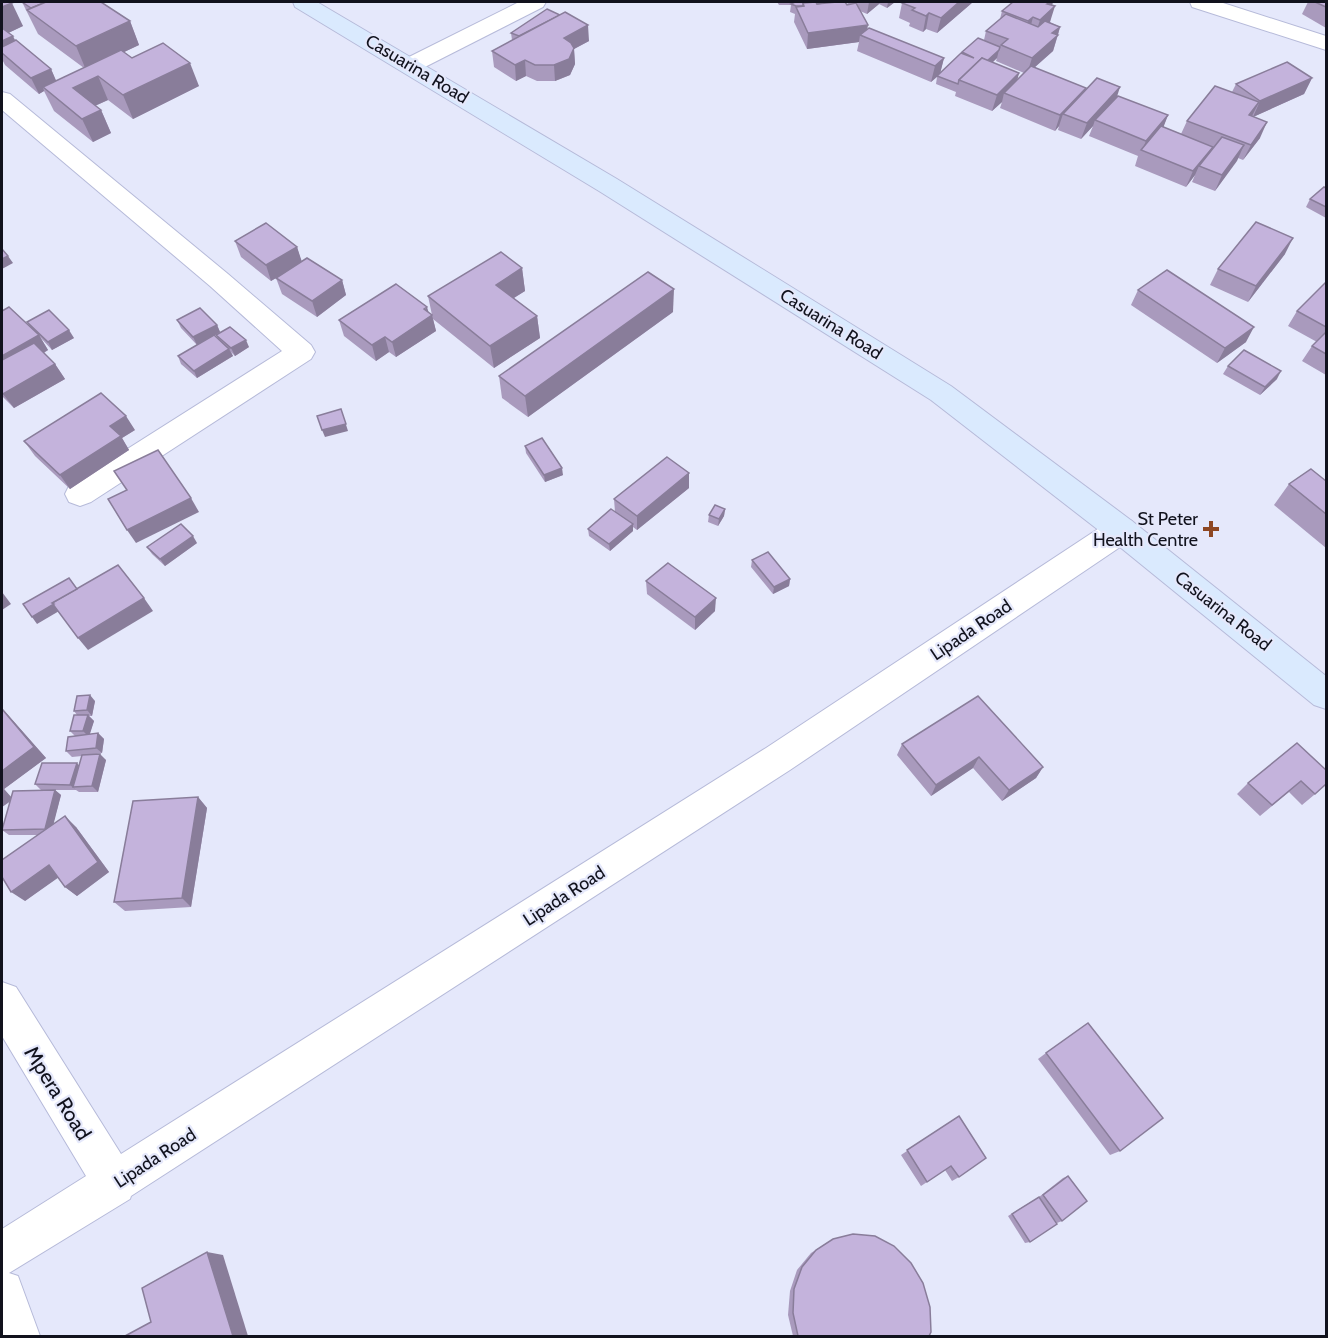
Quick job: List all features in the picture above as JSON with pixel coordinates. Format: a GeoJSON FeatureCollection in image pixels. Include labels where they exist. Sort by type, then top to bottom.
{"type":"FeatureCollection","features":[{"type":"Feature","properties":{"kind":"street","name":"Casuarina Road"},"geometry":{"type":"LineString","coordinates":[[303,2],[411,65],[941,393],[1121,530],[1326,695]]}},
{"type":"Feature","properties":{"kind":"street"},"geometry":{"type":"LineString","coordinates":[[411,65],[535,2]]}},
{"type":"Feature","properties":{"kind":"street"},"geometry":{"type":"LineString","coordinates":[[1200,2],[1273,15],[1326,43]]}},
{"type":"Feature","properties":{"kind":"street"},"geometry":{"type":"LineString","coordinates":[[2,99],[301,352],[80,494]]}},
{"type":"Feature","properties":{"kind":"street","name":"Lipada Road"},"geometry":{"type":"LineString","coordinates":[[2,1254],[778,759],[1121,530]]}},
{"type":"Feature","properties":{"kind":"street","name":"Mpera Road"},"geometry":{"type":"LineString","coordinates":[[2,1002],[115,1184]]}},
{"type":"Feature","properties":{"kind":"street"},"geometry":{"type":"LineString","coordinates":[[2,1292],[18,1336]]}},
{"type":"Feature","properties":{"kind":"building"},"geometry":{"type":"Polygon","coordinates":[[[2,2],[10,2],[12,3],[2,7],[2,2]]]}},
{"type":"Feature","properties":{"kind":"building"},"geometry":{"type":"Polygon","coordinates":[[[22,2],[46,2],[31,8],[22,2]]]}},
{"type":"Feature","properties":{"kind":"building"},"geometry":{"type":"Polygon","coordinates":[[[46,2],[101,2],[130,21],[76,46],[27,10],[46,2]]]}},
{"type":"Feature","properties":{"kind":"building"},"geometry":{"type":"Polygon","coordinates":[[[795,2],[816,2],[803,3],[803,6],[791,4],[795,2]]]}},
{"type":"Feature","properties":{"kind":"building"},"geometry":{"type":"Polygon","coordinates":[[[816,2],[817,4],[845,2],[847,5],[856,3],[868,25],[808,33],[796,7],[804,6],[803,3],[816,2]]]}},
{"type":"Feature","properties":{"kind":"building"},"geometry":{"type":"Polygon","coordinates":[[[903,2],[959,2],[941,18],[929,13],[926,16],[912,10],[915,8],[903,2]]]}},
{"type":"Feature","properties":{"kind":"building"},"geometry":{"type":"Polygon","coordinates":[[[1013,2],[1050,2],[1047,4],[1055,6],[1040,20],[1033,17],[1028,21],[1002,11],[1013,2]]]}},
{"type":"Feature","properties":{"kind":"building"},"geometry":{"type":"Polygon","coordinates":[[[1315,2],[1326,2],[1326,7],[1315,2]]]}},
{"type":"Feature","properties":{"kind":"building"},"geometry":{"type":"Polygon","coordinates":[[[547,9],[560,15],[519,36],[511,33],[547,9]]]}},
{"type":"Feature","properties":{"kind":"building"},"geometry":{"type":"Polygon","coordinates":[[[565,12],[588,25],[564,38],[574,48],[569,59],[554,65],[535,65],[525,60],[515,65],[492,51],[565,12]]]}},
{"type":"Feature","properties":{"kind":"building"},"geometry":{"type":"Polygon","coordinates":[[[1006,14],[1038,27],[1045,21],[1060,27],[1052,33],[1058,35],[1032,58],[1001,45],[1008,39],[986,31],[1006,14]]]}},
{"type":"Feature","properties":{"kind":"building"},"geometry":{"type":"Polygon","coordinates":[[[2,28],[13,36],[2,41],[2,28]]]}},
{"type":"Feature","properties":{"kind":"building"},"geometry":{"type":"Polygon","coordinates":[[[869,28],[944,58],[935,66],[860,35],[869,28]]]}},
{"type":"Feature","properties":{"kind":"building"},"geometry":{"type":"Polygon","coordinates":[[[978,38],[1000,47],[999,50],[987,61],[982,58],[959,80],[958,84],[937,76],[961,53],[974,58],[962,52],[978,38]]]}},
{"type":"Feature","properties":{"kind":"building"},"geometry":{"type":"Polygon","coordinates":[[[16,40],[51,69],[31,78],[2,53],[2,47],[16,40]]]}},
{"type":"Feature","properties":{"kind":"building"},"geometry":{"type":"Polygon","coordinates":[[[163,43],[190,63],[123,95],[98,76],[73,88],[101,110],[82,119],[43,87],[121,50],[132,58],[163,43]]]}},
{"type":"Feature","properties":{"kind":"building"},"geometry":{"type":"Polygon","coordinates":[[[982,58],[1019,73],[997,95],[959,80],[982,58]]]}},
{"type":"Feature","properties":{"kind":"building"},"geometry":{"type":"Polygon","coordinates":[[[1287,62],[1312,78],[1260,101],[1236,84],[1287,62]]]}},
{"type":"Feature","properties":{"kind":"building"},"geometry":{"type":"Polygon","coordinates":[[[1031,66],[1086,88],[1060,115],[1004,93],[1031,66]]]}},
{"type":"Feature","properties":{"kind":"building"},"geometry":{"type":"Polygon","coordinates":[[[1097,78],[1120,87],[1087,123],[1063,114],[1097,78]]]}},
{"type":"Feature","properties":{"kind":"building"},"geometry":{"type":"Polygon","coordinates":[[[1215,86],[1259,102],[1249,115],[1267,122],[1251,145],[1187,121],[1215,86]]]}},
{"type":"Feature","properties":{"kind":"building"},"geometry":{"type":"Polygon","coordinates":[[[1118,96],[1168,115],[1146,141],[1095,120],[1118,96]]]}},
{"type":"Feature","properties":{"kind":"building"},"geometry":{"type":"Polygon","coordinates":[[[1161,126],[1213,147],[1193,171],[1141,150],[1161,126]]]}},
{"type":"Feature","properties":{"kind":"building"},"geometry":{"type":"Polygon","coordinates":[[[1222,137],[1244,145],[1222,175],[1199,166],[1222,137]]]}},
{"type":"Feature","properties":{"kind":"building"},"geometry":{"type":"Polygon","coordinates":[[[1324,187],[1326,188],[1326,207],[1310,199],[1324,187]]]}},
{"type":"Feature","properties":{"kind":"building"},"geometry":{"type":"Polygon","coordinates":[[[1256,222],[1293,238],[1256,286],[1218,269],[1256,222]]]}},
{"type":"Feature","properties":{"kind":"building"},"geometry":{"type":"Polygon","coordinates":[[[266,223],[297,247],[266,265],[235,241],[266,223]]]}},
{"type":"Feature","properties":{"kind":"building"},"geometry":{"type":"Polygon","coordinates":[[[2,249],[8,256],[2,259],[2,249]]]}},
{"type":"Feature","properties":{"kind":"building"},"geometry":{"type":"Polygon","coordinates":[[[501,252],[522,268],[496,285],[537,316],[490,346],[428,296],[501,252]]]}},
{"type":"Feature","properties":{"kind":"building"},"geometry":{"type":"Polygon","coordinates":[[[307,258],[342,280],[312,301],[276,278],[307,258]]]}},
{"type":"Feature","properties":{"kind":"building"},"geometry":{"type":"Polygon","coordinates":[[[1167,270],[1254,327],[1225,348],[1138,290],[1167,270]]]}},
{"type":"Feature","properties":{"kind":"building"},"geometry":{"type":"Polygon","coordinates":[[[648,272],[674,289],[525,396],[499,376],[648,272]]]}},
{"type":"Feature","properties":{"kind":"building"},"geometry":{"type":"Polygon","coordinates":[[[1326,282],[1326,327],[1297,311],[1326,282]]]}},
{"type":"Feature","properties":{"kind":"building"},"geometry":{"type":"Polygon","coordinates":[[[396,284],[427,307],[424,309],[432,315],[392,342],[385,337],[372,345],[339,320],[396,284]]]}},
{"type":"Feature","properties":{"kind":"building"},"geometry":{"type":"Polygon","coordinates":[[[9,307],[39,335],[2,356],[2,311],[9,307]]]}},
{"type":"Feature","properties":{"kind":"building"},"geometry":{"type":"Polygon","coordinates":[[[200,308],[217,325],[193,337],[177,320],[200,308]]]}},
{"type":"Feature","properties":{"kind":"building"},"geometry":{"type":"Polygon","coordinates":[[[49,310],[69,330],[48,342],[27,322],[49,310]]]}},
{"type":"Feature","properties":{"kind":"building"},"geometry":{"type":"Polygon","coordinates":[[[230,327],[246,340],[231,348],[216,335],[230,327]]]}},
{"type":"Feature","properties":{"kind":"building"},"geometry":{"type":"Polygon","coordinates":[[[1326,332],[1326,354],[1312,346],[1326,332]]]}},
{"type":"Feature","properties":{"kind":"building"},"geometry":{"type":"Polygon","coordinates":[[[214,335],[229,349],[194,371],[178,356],[214,335]]]}},
{"type":"Feature","properties":{"kind":"building"},"geometry":{"type":"Polygon","coordinates":[[[34,343],[55,364],[3,394],[2,360],[34,343]]]}},
{"type":"Feature","properties":{"kind":"building"},"geometry":{"type":"Polygon","coordinates":[[[1244,350],[1281,371],[1265,387],[1228,366],[1244,350]]]}},
{"type":"Feature","properties":{"kind":"building"},"geometry":{"type":"Polygon","coordinates":[[[101,393],[126,416],[110,426],[121,436],[60,475],[24,441],[101,393]]]}},
{"type":"Feature","properties":{"kind":"building"},"geometry":{"type":"Polygon","coordinates":[[[341,409],[346,424],[322,430],[317,416],[341,409]]]}},
{"type":"Feature","properties":{"kind":"building"},"geometry":{"type":"Polygon","coordinates":[[[542,438],[562,468],[544,475],[525,446],[542,438]]]}},
{"type":"Feature","properties":{"kind":"building"},"geometry":{"type":"Polygon","coordinates":[[[158,450],[191,498],[127,530],[108,499],[127,490],[114,471],[158,450]]]}},
{"type":"Feature","properties":{"kind":"building"},"geometry":{"type":"Polygon","coordinates":[[[667,457],[689,473],[637,516],[614,499],[667,457]]]}},
{"type":"Feature","properties":{"kind":"building"},"geometry":{"type":"Polygon","coordinates":[[[1311,469],[1326,481],[1326,514],[1289,484],[1311,469]]]}},
{"type":"Feature","properties":{"kind":"building"},"geometry":{"type":"Polygon","coordinates":[[[715,505],[725,509],[719,519],[709,515],[715,505]]]}},
{"type":"Feature","properties":{"kind":"building"},"geometry":{"type":"Polygon","coordinates":[[[611,509],[633,524],[609,544],[588,529],[611,509]]]}},
{"type":"Feature","properties":{"kind":"building"},"geometry":{"type":"Polygon","coordinates":[[[181,524],[193,536],[160,559],[147,547],[181,524]]]}},
{"type":"Feature","properties":{"kind":"building"},"geometry":{"type":"Polygon","coordinates":[[[768,552],[790,579],[774,587],[752,560],[768,552]]]}},
{"type":"Feature","properties":{"kind":"building"},"geometry":{"type":"Polygon","coordinates":[[[668,563],[716,598],[695,617],[646,581],[668,563]]]}},
{"type":"Feature","properties":{"kind":"building"},"geometry":{"type":"Polygon","coordinates":[[[118,565],[144,598],[78,638],[52,603],[118,565]]]}},
{"type":"Feature","properties":{"kind":"building"},"geometry":{"type":"Polygon","coordinates":[[[69,578],[77,589],[32,617],[23,604],[69,578]]]}},
{"type":"Feature","properties":{"kind":"building"},"geometry":{"type":"Polygon","coordinates":[[[90,695],[87,710],[74,711],[77,696],[90,695]]]}},
{"type":"Feature","properties":{"kind":"building"},"geometry":{"type":"Polygon","coordinates":[[[978,696],[1043,767],[1009,790],[979,757],[936,785],[902,744],[978,696]]]}},
{"type":"Feature","properties":{"kind":"building"},"geometry":{"type":"Polygon","coordinates":[[[2,709],[34,747],[2,771],[2,709]]]}},
{"type":"Feature","properties":{"kind":"building"},"geometry":{"type":"Polygon","coordinates":[[[74,715],[88,715],[83,731],[70,731],[74,715]]]}},
{"type":"Feature","properties":{"kind":"building"},"geometry":{"type":"Polygon","coordinates":[[[98,733],[96,748],[66,751],[68,737],[98,733]]]}},
{"type":"Feature","properties":{"kind":"building"},"geometry":{"type":"Polygon","coordinates":[[[1297,743],[1326,770],[1326,784],[1315,794],[1301,781],[1272,805],[1248,783],[1297,743]]]}},
{"type":"Feature","properties":{"kind":"building"},"geometry":{"type":"Polygon","coordinates":[[[100,754],[92,786],[73,787],[82,755],[100,754]]]}},
{"type":"Feature","properties":{"kind":"building"},"geometry":{"type":"Polygon","coordinates":[[[42,763],[77,763],[70,785],[35,784],[42,763]]]}},
{"type":"Feature","properties":{"kind":"building"},"geometry":{"type":"Polygon","coordinates":[[[55,790],[45,829],[2,830],[13,791],[55,790]]]}},
{"type":"Feature","properties":{"kind":"building"},"geometry":{"type":"Polygon","coordinates":[[[198,797],[182,898],[114,902],[133,801],[198,797]]]}},
{"type":"Feature","properties":{"kind":"building"},"geometry":{"type":"Polygon","coordinates":[[[65,816],[98,862],[65,887],[49,865],[11,892],[2,877],[2,860],[65,816]]]}},
{"type":"Feature","properties":{"kind":"building"},"geometry":{"type":"Polygon","coordinates":[[[1088,1023],[1163,1118],[1120,1151],[1046,1053],[1088,1023]]]}},
{"type":"Feature","properties":{"kind":"building"},"geometry":{"type":"Polygon","coordinates":[[[959,1116],[986,1158],[959,1177],[951,1166],[927,1182],[907,1150],[959,1116]]]}},
{"type":"Feature","properties":{"kind":"building"},"geometry":{"type":"Polygon","coordinates":[[[1068,1176],[1087,1201],[1062,1221],[1043,1195],[1068,1176]]]}},
{"type":"Feature","properties":{"kind":"building"},"geometry":{"type":"Polygon","coordinates":[[[1039,1197],[1057,1224],[1030,1242],[1012,1214],[1039,1197]]]}},
{"type":"Feature","properties":{"kind":"building"},"geometry":{"type":"Polygon","coordinates":[[[853,1234],[875,1236],[894,1246],[911,1263],[923,1283],[930,1307],[931,1332],[929,1336],[798,1336],[793,1313],[794,1289],[802,1267],[816,1250],[833,1239],[853,1234]]]}},
{"type":"Feature","properties":{"kind":"building"},"geometry":{"type":"Polygon","coordinates":[[[207,1252],[233,1336],[125,1336],[151,1322],[142,1288],[207,1252]]]}},
{"type":"Feature","properties":{"kind":"place","name":"St Peter Health Centre"},"geometry":{"type":"Point","coordinates":[1211,529]}}]}
